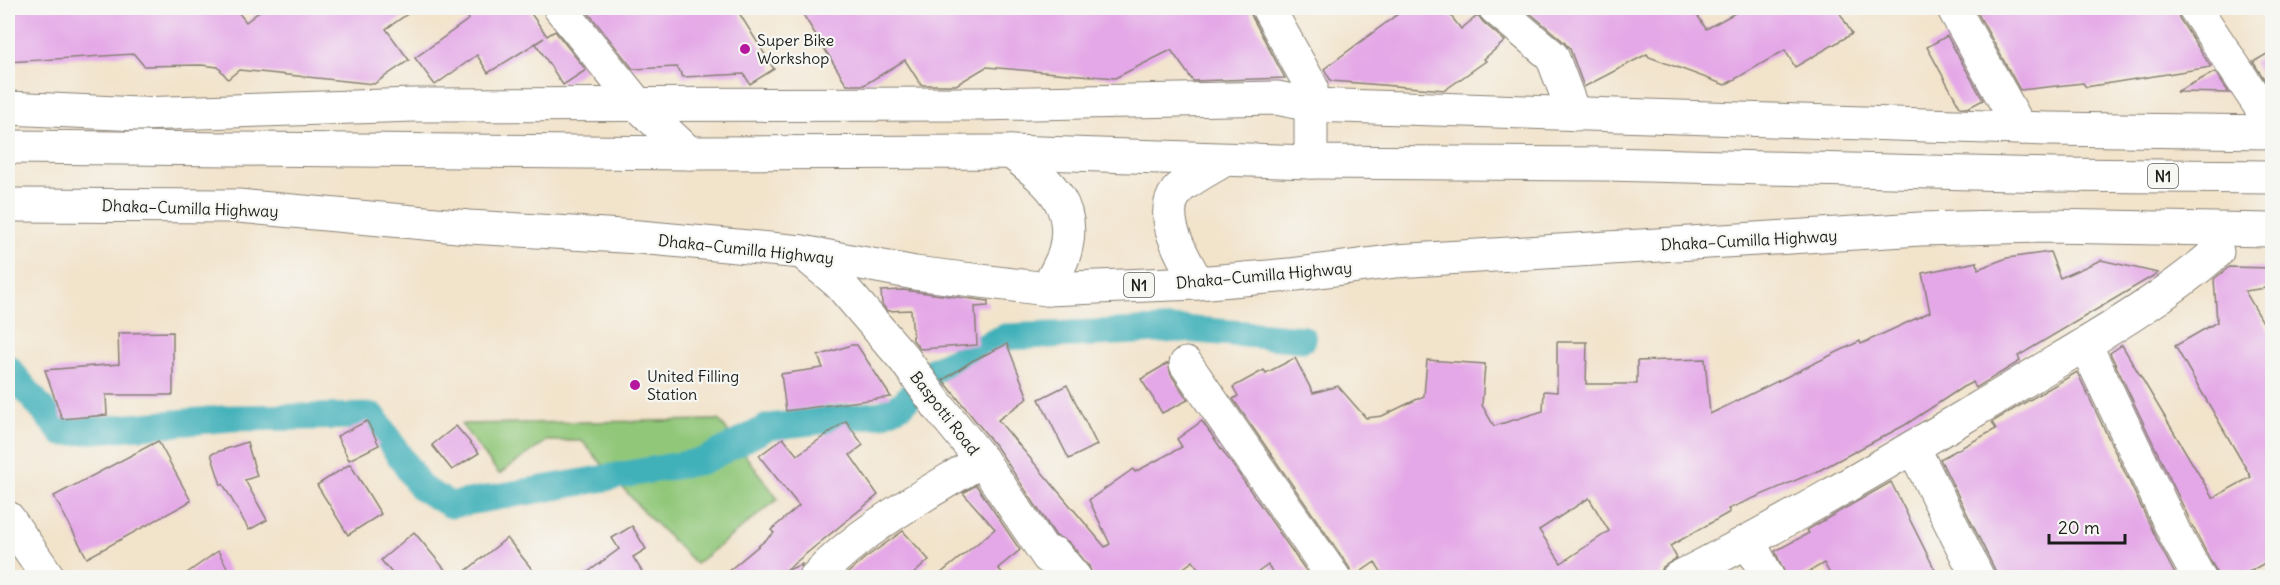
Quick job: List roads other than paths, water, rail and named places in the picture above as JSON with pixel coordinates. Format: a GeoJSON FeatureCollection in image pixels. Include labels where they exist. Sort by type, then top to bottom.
{"type":"FeatureCollection","features":[{"type":"Feature","properties":{"kind":"main road"},"geometry":{"type":"LineString","coordinates":[[560,8],[638,105],[689,153]]}},
{"type":"Feature","properties":{"kind":"main road"},"geometry":{"type":"LineString","coordinates":[[1268,8],[1311,86],[1311,162]]}},
{"type":"Feature","properties":{"kind":"main road"},"geometry":{"type":"LineString","coordinates":[[1495,8],[1552,56],[1574,114]]}},
{"type":"Feature","properties":{"kind":"main road"},"geometry":{"type":"LineString","coordinates":[[1959,8],[1955,11],[2020,128]]}},
{"type":"Feature","properties":{"kind":"main road"},"geometry":{"type":"LineString","coordinates":[[2195,8],[2272,124]]}},
{"type":"Feature","properties":{"kind":"main road"},"geometry":{"type":"LineString","coordinates":[[8,108],[138,114],[414,105],[966,104],[1277,98],[1311,105],[1574,114],[2020,128],[2272,132]]}},
{"type":"Feature","properties":{"kind":"main road","name":"N1"},"geometry":{"type":"LineString","coordinates":[[8,147],[689,153],[1011,152],[1311,162],[1606,164],[2054,175],[2272,177]]}},
{"type":"Feature","properties":{"kind":"main road"},"geometry":{"type":"LineString","coordinates":[[1011,152],[1056,191],[1068,223],[1065,251],[1047,289]]}},
{"type":"Feature","properties":{"kind":"main road"},"geometry":{"type":"LineString","coordinates":[[1197,283],[1171,224],[1169,207],[1177,190],[1224,160]]}},
{"type":"Feature","properties":{"kind":"main road","name":"Dhaka–Cumilla Highway"},"geometry":{"type":"LineString","coordinates":[[8,205],[238,206],[470,227],[639,237],[802,252],[915,273],[1047,289],[1197,283],[1290,276],[1396,261],[1920,229],[2046,226],[2272,230]]}},
{"type":"Feature","properties":{"kind":"main road"},"geometry":{"type":"LineString","coordinates":[[1920,229],[2217,252],[2272,252]]}},
{"type":"Feature","properties":{"kind":"main road","name":"Baspotti Road"},"geometry":{"type":"LineString","coordinates":[[802,252],[839,284],[905,360],[938,406],[982,460],[1048,557],[1055,554],[1075,578]]}},
{"type":"Feature","properties":{"kind":"main road"},"geometry":{"type":"LineString","coordinates":[[1678,578],[1749,542],[2085,344],[2186,279],[2217,252]]}},
{"type":"Feature","properties":{"kind":"main road"},"geometry":{"type":"LineString","coordinates":[[2085,344],[2176,536],[2199,578]]}},
{"type":"Feature","properties":{"kind":"main road"},"geometry":{"type":"LineString","coordinates":[[1186,364],[1334,578]]}},
{"type":"Feature","properties":{"kind":"main road"},"geometry":{"type":"LineString","coordinates":[[1913,447],[1978,578]]}},
{"type":"Feature","properties":{"kind":"main road"},"geometry":{"type":"LineString","coordinates":[[815,578],[832,560],[897,512],[982,460]]}},
{"type":"Feature","properties":{"kind":"main road"},"geometry":{"type":"LineString","coordinates":[[8,518],[49,578]]}},
{"type":"Feature","properties":{"kind":"main road"},"geometry":{"type":"LineString","coordinates":[[1749,542],[1768,578]]}},
{"type":"Feature","properties":{"kind":"waterway"},"geometry":{"type":"LineString","coordinates":[[8,368],[62,433],[233,418],[373,416],[421,488],[451,505],[703,461],[768,427],[882,414],[903,404],[932,371],[1005,337],[1184,329],[1303,339]]}},
{"type":"Feature","properties":{"kind":"place","name":"Super Bike Workshop"},"geometry":{"type":"Point","coordinates":[745,49]}},
{"type":"Feature","properties":{"kind":"place","name":"United Filling Station"},"geometry":{"type":"Point","coordinates":[635,385]}}]}
